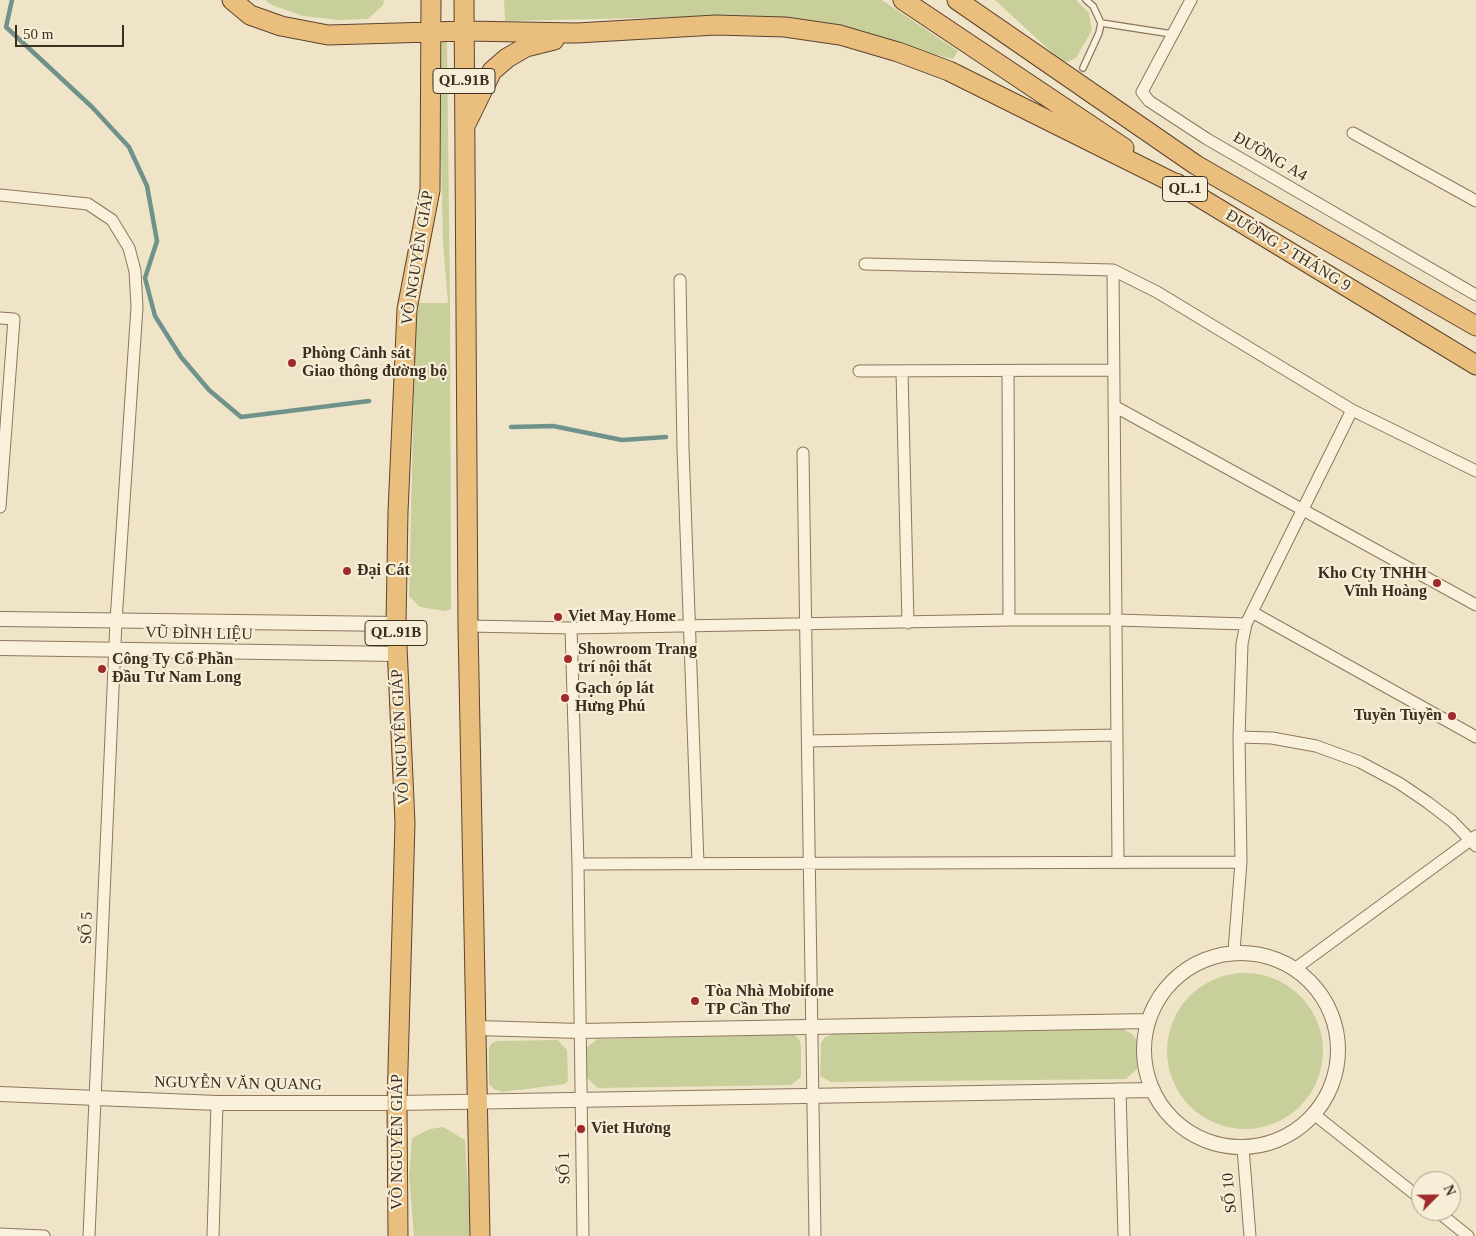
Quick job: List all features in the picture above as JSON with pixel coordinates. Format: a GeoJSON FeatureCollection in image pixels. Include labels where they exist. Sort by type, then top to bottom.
{"type":"FeatureCollection","features":[{"type":"Feature","properties":{"kind":"highway"},"geometry":{"type":"LineString","coordinates":[[232,0],[250,15],[281,26],[328,35],[431,32],[577,33],[716,25],[785,27],[840,35],[898,52],[949,71],[1186,189]]}},
{"type":"Feature","properties":{"kind":"highway","name":"VÕ NGUYÊN GIÁP"},"geometry":{"type":"LineString","coordinates":[[398,1236],[397,1103],[405,822],[396,624],[398,512],[407,309],[430,190],[431,0]]}},
{"type":"Feature","properties":{"kind":"highway","name":"QL.91B"},"geometry":{"type":"LineString","coordinates":[[464,0],[463,130],[468,626],[480,1236]]}},
{"type":"Feature","properties":{"kind":"highway","name":"ĐƯỜNG 2 THÁNG 9"},"geometry":{"type":"LineString","coordinates":[[903,0],[1186,189],[1476,365]]}},
{"type":"Feature","properties":{"kind":"highway","name":"ĐƯỜNG 2 THÁNG 9"},"geometry":{"type":"LineString","coordinates":[[957,0],[1196,165],[1476,326]]}},
{"type":"Feature","properties":{"kind":"highway"},"geometry":{"type":"LineString","coordinates":[[962,0],[1014,40]]}},
{"type":"Feature","properties":{"kind":"highway"},"geometry":{"type":"LineString","coordinates":[[463,130],[492,71],[526,47],[577,33]]}},
{"type":"Feature","properties":{"kind":"street","name":"ĐƯỜNG A4"},"geometry":{"type":"LineString","coordinates":[[1191,0],[1142,92],[1149,101],[1207,139],[1476,295]]}},
{"type":"Feature","properties":{"kind":"street"},"geometry":{"type":"LineString","coordinates":[[1353,133],[1476,201]]}},
{"type":"Feature","properties":{"kind":"street","name":"SỐ 5"},"geometry":{"type":"LineString","coordinates":[[0,195],[88,204],[112,220],[129,248],[135,271],[137,307],[116,621],[97,1097],[89,1236]]}},
{"type":"Feature","properties":{"kind":"street"},"geometry":{"type":"LineString","coordinates":[[865,264],[1113,270],[1157,292],[1352,410],[1476,471]]}},
{"type":"Feature","properties":{"kind":"street"},"geometry":{"type":"LineString","coordinates":[[1113,270],[1118,862]]}},
{"type":"Feature","properties":{"kind":"street"},"geometry":{"type":"LineString","coordinates":[[680,280],[683,448],[698,863]]}},
{"type":"Feature","properties":{"kind":"street"},"geometry":{"type":"LineString","coordinates":[[0,318],[14,319],[0,507]]}},
{"type":"Feature","properties":{"kind":"street"},"geometry":{"type":"LineString","coordinates":[[858,371],[1114,370]]}},
{"type":"Feature","properties":{"kind":"street"},"geometry":{"type":"LineString","coordinates":[[902,371],[908,623]]}},
{"type":"Feature","properties":{"kind":"street"},"geometry":{"type":"LineString","coordinates":[[1008,371],[1009,620]]}},
{"type":"Feature","properties":{"kind":"street"},"geometry":{"type":"LineString","coordinates":[[1114,406],[1476,605]]}},
{"type":"Feature","properties":{"kind":"street"},"geometry":{"type":"LineString","coordinates":[[1234,951],[1241,862],[1239,737],[1242,644],[1246,624],[1352,410]]}},
{"type":"Feature","properties":{"kind":"street"},"geometry":{"type":"LineString","coordinates":[[803,453],[815,1236]]}},
{"type":"Feature","properties":{"kind":"street"},"geometry":{"type":"LineString","coordinates":[[1252,612],[1476,737]]}},
{"type":"Feature","properties":{"kind":"street","name":"VŨ ĐÌNH LIỆU"},"geometry":{"type":"LineString","coordinates":[[0,620],[396,624]]}},
{"type":"Feature","properties":{"kind":"street"},"geometry":{"type":"LineString","coordinates":[[468,626],[571,628],[1009,620],[1116,620],[1246,624]]}},
{"type":"Feature","properties":{"kind":"street","name":"SỐ 1"},"geometry":{"type":"LineString","coordinates":[[571,628],[578,864],[583,1236]]}},
{"type":"Feature","properties":{"kind":"street","name":"VŨ ĐÌNH LIỆU"},"geometry":{"type":"LineString","coordinates":[[0,648],[397,654]]}},
{"type":"Feature","properties":{"kind":"street"},"geometry":{"type":"LineString","coordinates":[[808,741],[1117,735]]}},
{"type":"Feature","properties":{"kind":"street"},"geometry":{"type":"LineString","coordinates":[[1239,737],[1272,738],[1316,746],[1360,762],[1399,783],[1427,802],[1474,840],[1296,968]]}},
{"type":"Feature","properties":{"kind":"street"},"geometry":{"type":"LineString","coordinates":[[578,864],[1241,862]]}},
{"type":"Feature","properties":{"kind":"street"},"geometry":{"type":"LineString","coordinates":[[1234,951],[1266,955],[1296,968],[1319,989],[1334,1016],[1339,1047],[1335,1078],[1322,1106],[1301,1128],[1273,1143],[1243,1148],[1215,1144],[1189,1132],[1168,1114],[1152,1090],[1144,1056],[1148,1021],[1160,994],[1180,973],[1205,958],[1234,951]]}},
{"type":"Feature","properties":{"kind":"street"},"geometry":{"type":"LineString","coordinates":[[477,1028],[580,1031],[1148,1021]]}},
{"type":"Feature","properties":{"kind":"street"},"geometry":{"type":"LineString","coordinates":[[1120,1089],[1124,1236]]}},
{"type":"Feature","properties":{"kind":"street","name":"NGUYỄN VĂN QUANG"},"geometry":{"type":"LineString","coordinates":[[0,1094],[217,1103],[397,1103],[1120,1089],[1152,1090]]}},
{"type":"Feature","properties":{"kind":"street"},"geometry":{"type":"LineString","coordinates":[[213,1236],[217,1103]]}},
{"type":"Feature","properties":{"kind":"street"},"geometry":{"type":"LineString","coordinates":[[1315,1115],[1411,1191]]}},
{"type":"Feature","properties":{"kind":"street","name":"SỐ 10"},"geometry":{"type":"LineString","coordinates":[[1243,1148],[1250,1236]]}},
{"type":"Feature","properties":{"kind":"street"},"geometry":{"type":"LineString","coordinates":[[1449,1221],[1468,1236]]}},
{"type":"Feature","properties":{"kind":"street"},"geometry":{"type":"LineString","coordinates":[[0,1234],[44,1236]]}},
{"type":"Feature","properties":{"kind":"lane"},"geometry":{"type":"LineString","coordinates":[[1083,68],[1099,33],[1101,23],[1093,6],[1086,0]]}},
{"type":"Feature","properties":{"kind":"lane"},"geometry":{"type":"LineString","coordinates":[[1101,23],[1172,34]]}},
{"type":"Feature","properties":{"kind":"green space"},"geometry":{"type":"Polygon","coordinates":[[[265,0],[384,0],[383,5],[368,19],[340,20],[303,16],[272,5],[265,0]]]}},
{"type":"Feature","properties":{"kind":"green space"},"geometry":{"type":"Polygon","coordinates":[[[504,0],[882,0],[958,51],[953,59],[841,31],[785,23],[688,17],[505,21],[504,0]]]}},
{"type":"Feature","properties":{"kind":"green space"},"geometry":{"type":"Polygon","coordinates":[[[995,0],[1076,0],[1089,13],[1092,30],[1076,58],[1067,62],[1059,59],[995,0]]]}},
{"type":"Feature","properties":{"kind":"green space"},"geometry":{"type":"Polygon","coordinates":[[[445,40],[447,43],[450,306],[451,609],[445,611],[420,607],[409,596],[416,307],[418,303],[448,303],[443,243],[440,111],[440,48],[441,41],[445,40]]]}},
{"type":"Feature","properties":{"kind":"green space"},"geometry":{"type":"Polygon","coordinates":[[[1245,973],[1275,979],[1300,996],[1317,1021],[1323,1051],[1317,1081],[1300,1106],[1275,1123],[1245,1129],[1215,1123],[1190,1106],[1173,1081],[1167,1051],[1173,1021],[1190,996],[1215,979],[1245,973]]]}},
{"type":"Feature","properties":{"kind":"green space"},"geometry":{"type":"Polygon","coordinates":[[[1123,1029],[1132,1034],[1137,1041],[1137,1069],[1126,1079],[831,1082],[820,1076],[821,1043],[825,1037],[834,1034],[1123,1029]]]}},
{"type":"Feature","properties":{"kind":"green space"},"geometry":{"type":"Polygon","coordinates":[[[794,1035],[799,1039],[801,1046],[801,1077],[791,1085],[598,1088],[586,1077],[587,1047],[598,1039],[794,1035]]]}},
{"type":"Feature","properties":{"kind":"green space"},"geometry":{"type":"Polygon","coordinates":[[[558,1040],[567,1050],[568,1081],[565,1084],[502,1092],[494,1089],[489,1084],[489,1048],[492,1043],[497,1041],[558,1040]]]}},
{"type":"Feature","properties":{"kind":"green space"},"geometry":{"type":"Polygon","coordinates":[[[443,1127],[465,1140],[471,1236],[414,1236],[409,1175],[412,1138],[430,1129],[443,1127]]]}},
{"type":"Feature","properties":{"kind":"waterway"},"geometry":{"type":"LineString","coordinates":[[12,0],[6,27],[92,107],[129,147],[147,186],[157,241],[145,278],[155,316],[181,357],[209,390],[241,417],[369,401]]}},
{"type":"Feature","properties":{"kind":"waterway"},"geometry":{"type":"LineString","coordinates":[[511,427],[553,426],[622,440],[666,437]]}},
{"type":"Feature","properties":{"kind":"place","name":"Phòng Cảnh sát Giao thông đường bộ"},"geometry":{"type":"Point","coordinates":[292,363]}},
{"type":"Feature","properties":{"kind":"place","name":"Đại Cát"},"geometry":{"type":"Point","coordinates":[347,571]}},
{"type":"Feature","properties":{"kind":"place","name":"Kho Cty TNHH Vĩnh Hoàng"},"geometry":{"type":"Point","coordinates":[1437,583]}},
{"type":"Feature","properties":{"kind":"place","name":"Viet May Home"},"geometry":{"type":"Point","coordinates":[558,617]}},
{"type":"Feature","properties":{"kind":"place","name":"Showroom Trang trí nội thất"},"geometry":{"type":"Point","coordinates":[568,659]}},
{"type":"Feature","properties":{"kind":"place","name":"Công Ty Cổ Phần Đầu Tư Nam Long"},"geometry":{"type":"Point","coordinates":[102,669]}},
{"type":"Feature","properties":{"kind":"place","name":"Gạch óp lát Hưng Phú"},"geometry":{"type":"Point","coordinates":[565,698]}},
{"type":"Feature","properties":{"kind":"place","name":"Tuyền Tuyền"},"geometry":{"type":"Point","coordinates":[1452,716]}},
{"type":"Feature","properties":{"kind":"place","name":"Tòa Nhà Mobifone TP Cần Thơ"},"geometry":{"type":"Point","coordinates":[695,1001]}},
{"type":"Feature","properties":{"kind":"place","name":"Viet Hương"},"geometry":{"type":"Point","coordinates":[581,1129]}}]}
